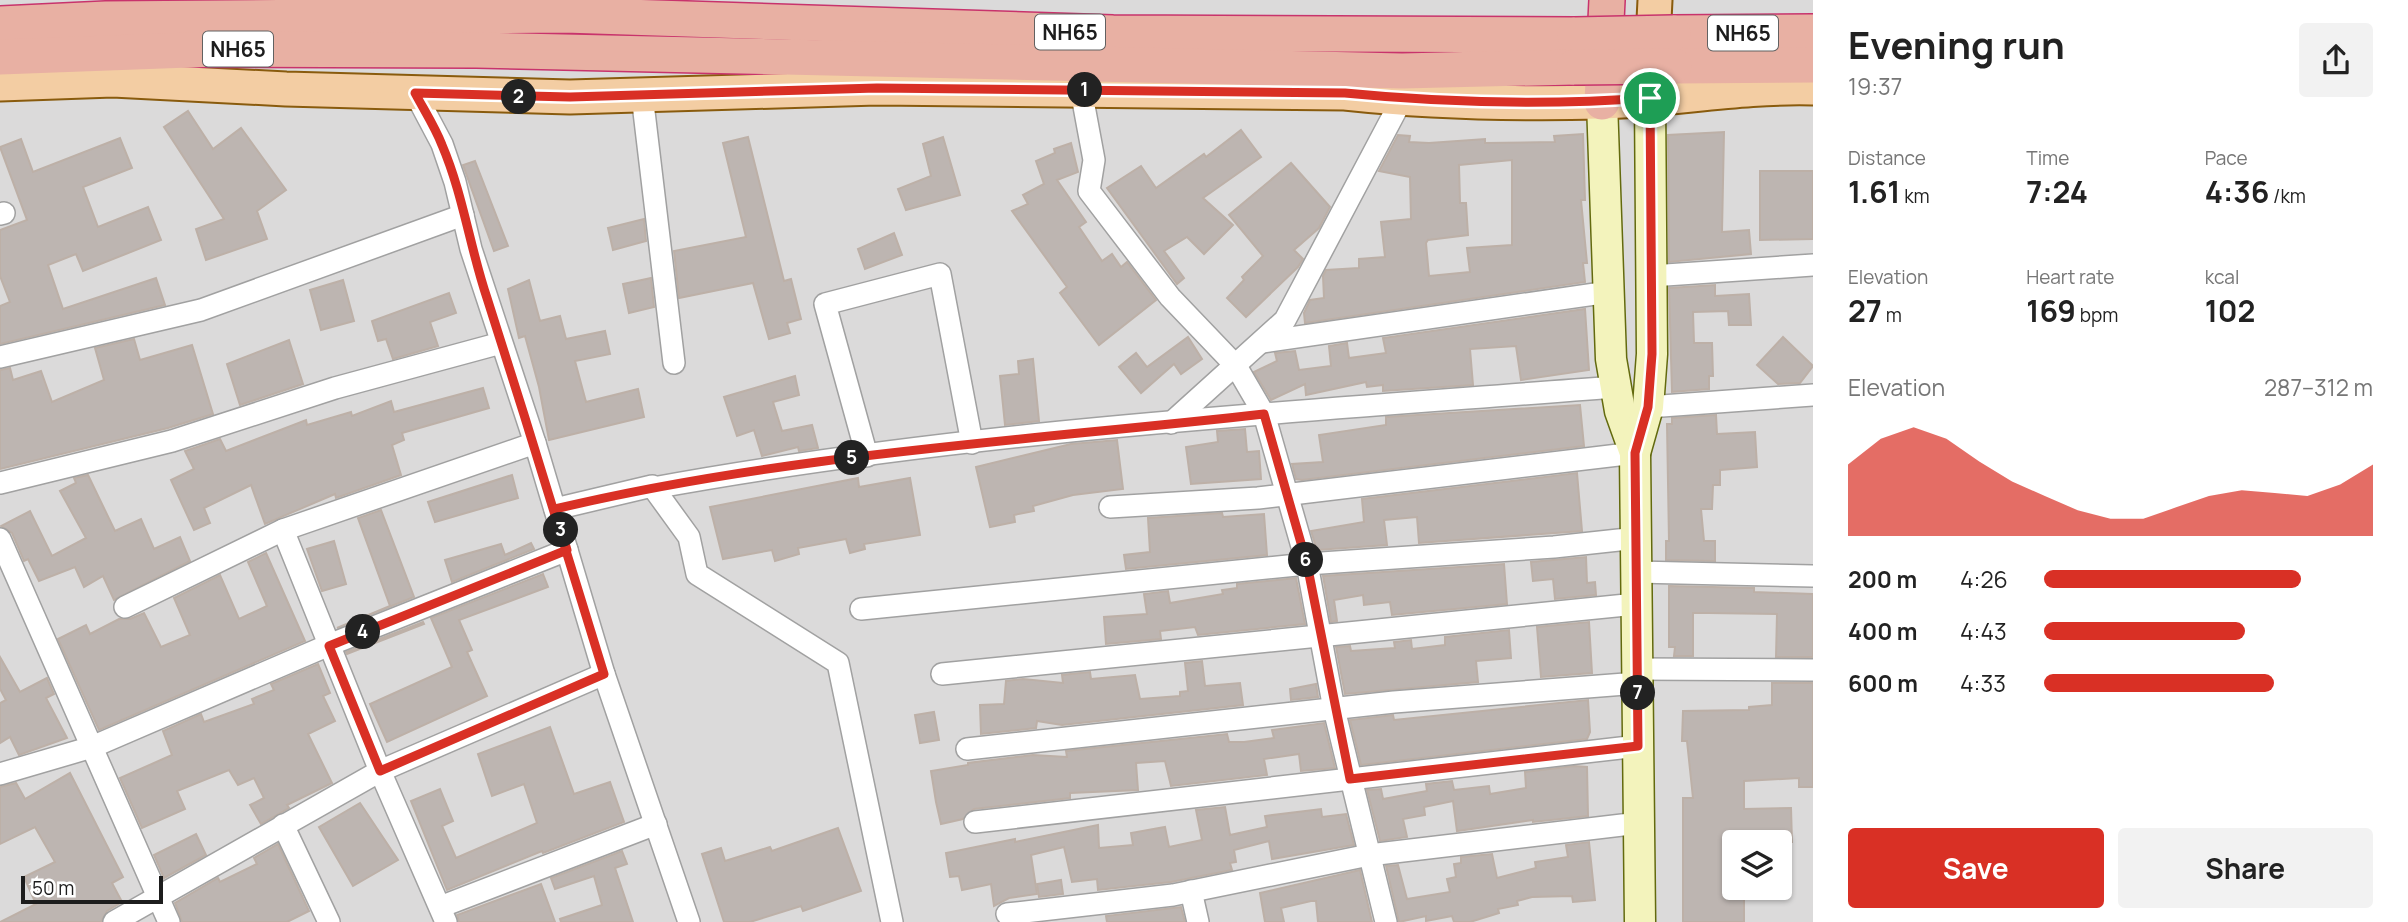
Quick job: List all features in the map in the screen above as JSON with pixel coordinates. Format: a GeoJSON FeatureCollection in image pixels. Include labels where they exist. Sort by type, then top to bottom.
{"type":"FeatureCollection","features":[{"type":"Feature","properties":{"kind":"highway"},"geometry":{"type":"LineString","coordinates":[[1602,102],[1608,0]]}},
{"type":"Feature","properties":{"kind":"highway","name":"NH65"},"geometry":{"type":"LineString","coordinates":[[0,24],[106,19],[565,15],[1113,33],[1476,37],[1574,51]]}},
{"type":"Feature","properties":{"kind":"highway","name":"NH65"},"geometry":{"type":"LineString","coordinates":[[1674,50],[1813,32]]}},
{"type":"Feature","properties":{"kind":"highway","name":"NH65"},"geometry":{"type":"LineString","coordinates":[[0,57],[216,49],[476,50],[1402,71],[1574,51],[1674,50],[1813,65]]}},
{"type":"Feature","properties":{"kind":"main road"},"geometry":{"type":"LineString","coordinates":[[1635,453],[1648,407],[1651,276],[1650,98],[1655,0]]}},
{"type":"Feature","properties":{"kind":"main road"},"geometry":{"type":"LineString","coordinates":[[0,84],[113,80],[465,96],[570,97],[877,88],[1345,93],[1402,99],[1602,102],[1780,87],[1813,88]]}},
{"type":"Feature","properties":{"kind":"main road"},"geometry":{"type":"LineString","coordinates":[[1602,102],[1614,387],[1635,453],[1640,922]]}},
{"type":"Feature","properties":{"kind":"street"},"geometry":{"type":"LineString","coordinates":[[1081,90],[1094,160],[1089,191],[1170,297],[1236,366],[1264,414],[1307,564],[1334,709],[1386,922]]}},
{"type":"Feature","properties":{"kind":"street"},"geometry":{"type":"LineString","coordinates":[[415,93],[442,144],[604,674],[689,922]]}},
{"type":"Feature","properties":{"kind":"street"},"geometry":{"type":"LineString","coordinates":[[642,95],[674,363]]}},
{"type":"Feature","properties":{"kind":"street"},"geometry":{"type":"LineString","coordinates":[[1171,423],[1285,320],[1402,99]]}},
{"type":"Feature","properties":{"kind":"street"},"geometry":{"type":"LineString","coordinates":[[0,357],[201,310],[463,215]]}},
{"type":"Feature","properties":{"kind":"street"},"geometry":{"type":"LineString","coordinates":[[1651,276],[1813,265]]}},
{"type":"Feature","properties":{"kind":"street"},"geometry":{"type":"LineString","coordinates":[[867,456],[824,304],[940,274],[972,443]]}},
{"type":"Feature","properties":{"kind":"street"},"geometry":{"type":"LineString","coordinates":[[1262,342],[1609,292]]}},
{"type":"Feature","properties":{"kind":"street"},"geometry":{"type":"LineString","coordinates":[[0,483],[172,441],[335,388],[501,343]]}},
{"type":"Feature","properties":{"kind":"street"},"geometry":{"type":"LineString","coordinates":[[555,509],[652,486],[653,488],[715,477],[972,443],[1264,414],[1614,387]]}},
{"type":"Feature","properties":{"kind":"street"},"geometry":{"type":"LineString","coordinates":[[1648,407],[1813,396]]}},
{"type":"Feature","properties":{"kind":"street"},"geometry":{"type":"LineString","coordinates":[[125,607],[283,530],[535,443]]}},
{"type":"Feature","properties":{"kind":"street"},"geometry":{"type":"LineString","coordinates":[[1110,507],[1288,494],[1635,453]]}},
{"type":"Feature","properties":{"kind":"street"},"geometry":{"type":"LineString","coordinates":[[653,488],[689,537],[697,574],[838,663],[892,922]]}},
{"type":"Feature","properties":{"kind":"street"},"geometry":{"type":"LineString","coordinates":[[283,530],[380,771],[443,914],[656,824]]}},
{"type":"Feature","properties":{"kind":"street"},"geometry":{"type":"LineString","coordinates":[[0,538],[169,922]]}},
{"type":"Feature","properties":{"kind":"street"},"geometry":{"type":"LineString","coordinates":[[862,609],[1307,564],[1554,547],[1637,538]]}},
{"type":"Feature","properties":{"kind":"street"},"geometry":{"type":"LineString","coordinates":[[0,774],[92,747],[329,646],[567,550]]}},
{"type":"Feature","properties":{"kind":"street"},"geometry":{"type":"LineString","coordinates":[[1636,572],[1813,576]]}},
{"type":"Feature","properties":{"kind":"street"},"geometry":{"type":"LineString","coordinates":[[943,674],[1636,604]]}},
{"type":"Feature","properties":{"kind":"street"},"geometry":{"type":"LineString","coordinates":[[967,749],[1637,676],[1813,670]]}},
{"type":"Feature","properties":{"kind":"street"},"geometry":{"type":"LineString","coordinates":[[114,922],[380,771],[604,674]]}},
{"type":"Feature","properties":{"kind":"street"},"geometry":{"type":"LineString","coordinates":[[975,822],[1638,746]]}},
{"type":"Feature","properties":{"kind":"street"},"geometry":{"type":"LineString","coordinates":[[1007,915],[1191,891],[1369,855],[1639,823]]}},
{"type":"Feature","properties":{"kind":"street"},"geometry":{"type":"LineString","coordinates":[[284,825],[329,922]]}},
{"type":"Feature","properties":{"kind":"street"},"geometry":{"type":"LineString","coordinates":[[1191,891],[1198,922]]}},
{"type":"Feature","properties":{"kind":"shaded area"},"geometry":{"type":"Polygon","coordinates":[[[0,0],[1813,0],[1813,922],[0,922],[0,0]]]}},
{"type":"Feature","properties":{"kind":"building"},"geometry":{"type":"Polygon","coordinates":[[[188,111],[213,149],[241,128],[286,190],[257,211],[267,239],[206,260],[196,229],[224,219],[164,127],[188,111]]]}},
{"type":"Feature","properties":{"kind":"building"},"geometry":{"type":"Polygon","coordinates":[[[1241,130],[1261,157],[1203,198],[1233,225],[1204,254],[1187,237],[1164,251],[1184,278],[1177,284],[1107,188],[1141,166],[1156,188],[1204,154],[1206,157],[1241,130]]]}},
{"type":"Feature","properties":{"kind":"building"},"geometry":{"type":"Polygon","coordinates":[[[1724,132],[1722,232],[1749,230],[1751,254],[1669,262],[1668,135],[1724,132]]]}},
{"type":"Feature","properties":{"kind":"building"},"geometry":{"type":"Polygon","coordinates":[[[1583,134],[1585,200],[1581,200],[1587,263],[1583,263],[1585,282],[1305,323],[1304,313],[1310,300],[1324,298],[1323,276],[1326,270],[1359,268],[1359,259],[1385,257],[1381,222],[1411,219],[1410,177],[1379,171],[1398,135],[1410,136],[1409,142],[1429,143],[1485,139],[1485,143],[1555,142],[1554,136],[1583,134]],[[1512,160],[1459,165],[1460,203],[1466,203],[1468,235],[1428,240],[1429,276],[1470,272],[1467,248],[1512,245],[1512,160]]]}},
{"type":"Feature","properties":{"kind":"building"},"geometry":{"type":"Polygon","coordinates":[[[748,137],[784,281],[791,279],[801,319],[787,323],[790,333],[769,339],[753,283],[679,298],[674,251],[746,237],[723,143],[748,137]]]}},
{"type":"Feature","properties":{"kind":"building"},"geometry":{"type":"Polygon","coordinates":[[[943,137],[960,195],[906,210],[898,189],[931,176],[923,144],[943,137]]]}},
{"type":"Feature","properties":{"kind":"building"},"geometry":{"type":"Polygon","coordinates":[[[120,138],[132,168],[83,187],[98,227],[148,207],[161,240],[83,271],[76,254],[48,265],[63,309],[156,278],[165,305],[0,344],[0,306],[10,302],[0,276],[0,230],[27,220],[0,147],[21,139],[33,172],[120,138]]]}},
{"type":"Feature","properties":{"kind":"building"},"geometry":{"type":"Polygon","coordinates":[[[1071,143],[1078,172],[1057,180],[1086,222],[1079,227],[1102,261],[1112,254],[1121,267],[1127,262],[1156,300],[1099,345],[1060,293],[1067,287],[1012,211],[1028,204],[1023,195],[1044,184],[1036,161],[1055,153],[1054,149],[1071,143]]]}},
{"type":"Feature","properties":{"kind":"building"},"geometry":{"type":"Polygon","coordinates":[[[475,161],[508,246],[494,251],[463,165],[475,161]]]}},
{"type":"Feature","properties":{"kind":"building"},"geometry":{"type":"Polygon","coordinates":[[[1291,163],[1330,207],[1319,228],[1294,250],[1303,259],[1298,267],[1246,317],[1227,298],[1244,280],[1242,277],[1263,256],[1229,215],[1291,163]]]}},
{"type":"Feature","properties":{"kind":"building"},"geometry":{"type":"Polygon","coordinates":[[[1760,171],[1813,171],[1813,239],[1760,240],[1760,171]]]}},
{"type":"Feature","properties":{"kind":"building"},"geometry":{"type":"Polygon","coordinates":[[[644,219],[646,241],[613,250],[608,228],[644,219]]]}},
{"type":"Feature","properties":{"kind":"building"},"geometry":{"type":"Polygon","coordinates":[[[894,233],[902,255],[865,269],[858,249],[894,233]]]}},
{"type":"Feature","properties":{"kind":"building"},"geometry":{"type":"Polygon","coordinates":[[[651,278],[654,307],[629,313],[623,284],[651,278]]]}},
{"type":"Feature","properties":{"kind":"building"},"geometry":{"type":"Polygon","coordinates":[[[343,280],[354,321],[321,330],[310,290],[343,280]]]}},
{"type":"Feature","properties":{"kind":"building"},"geometry":{"type":"Polygon","coordinates":[[[529,280],[540,321],[560,316],[566,339],[605,331],[610,354],[575,361],[586,402],[638,389],[644,417],[549,440],[539,387],[525,336],[519,338],[508,289],[529,280]]]}},
{"type":"Feature","properties":{"kind":"building"},"geometry":{"type":"Polygon","coordinates":[[[1715,285],[1715,296],[1749,294],[1751,325],[1729,325],[1728,311],[1693,312],[1694,343],[1712,343],[1713,376],[1709,376],[1709,389],[1672,392],[1669,288],[1715,285]]]}},
{"type":"Feature","properties":{"kind":"building"},"geometry":{"type":"Polygon","coordinates":[[[449,293],[456,313],[430,322],[438,346],[393,359],[386,339],[378,341],[372,321],[449,293]]]}},
{"type":"Feature","properties":{"kind":"building"},"geometry":{"type":"Polygon","coordinates":[[[1585,309],[1589,370],[1521,380],[1516,346],[1470,349],[1473,385],[1383,391],[1383,385],[1367,387],[1366,382],[1306,395],[1305,384],[1271,400],[1254,372],[1277,361],[1275,353],[1295,351],[1299,370],[1331,366],[1329,346],[1347,343],[1349,358],[1386,353],[1383,338],[1585,309]]]}},
{"type":"Feature","properties":{"kind":"building"},"geometry":{"type":"Polygon","coordinates":[[[1188,337],[1202,359],[1181,374],[1174,364],[1141,393],[1119,367],[1136,353],[1147,367],[1188,337]]]}},
{"type":"Feature","properties":{"kind":"building"},"geometry":{"type":"Polygon","coordinates":[[[1783,337],[1813,366],[1800,383],[1778,384],[1757,365],[1783,337]]]}},
{"type":"Feature","properties":{"kind":"building"},"geometry":{"type":"Polygon","coordinates":[[[134,339],[140,360],[192,345],[213,414],[168,428],[0,469],[0,370],[10,368],[13,380],[41,371],[52,402],[104,380],[95,348],[134,339]]]}},
{"type":"Feature","properties":{"kind":"building"},"geometry":{"type":"Polygon","coordinates":[[[289,340],[303,384],[240,405],[227,364],[289,340]]]}},
{"type":"Feature","properties":{"kind":"building"},"geometry":{"type":"Polygon","coordinates":[[[1033,359],[1039,421],[1005,425],[1000,376],[1019,374],[1018,361],[1033,359]]]}},
{"type":"Feature","properties":{"kind":"building"},"geometry":{"type":"Polygon","coordinates":[[[795,376],[799,395],[773,402],[782,431],[812,425],[818,448],[799,451],[798,447],[762,456],[754,430],[737,436],[724,397],[795,376]]]}},
{"type":"Feature","properties":{"kind":"building"},"geometry":{"type":"Polygon","coordinates":[[[483,388],[489,408],[402,433],[404,440],[392,445],[401,475],[336,498],[335,494],[265,524],[251,485],[204,508],[210,523],[194,530],[171,480],[194,469],[185,451],[220,439],[226,451],[306,420],[307,425],[351,412],[352,416],[391,401],[394,412],[483,388]]]}},
{"type":"Feature","properties":{"kind":"building"},"geometry":{"type":"Polygon","coordinates":[[[1580,405],[1584,446],[1302,480],[1296,479],[1292,464],[1323,462],[1319,435],[1386,425],[1386,417],[1580,405]]]}},
{"type":"Feature","properties":{"kind":"building"},"geometry":{"type":"Polygon","coordinates":[[[1716,415],[1717,434],[1755,432],[1757,467],[1720,470],[1720,485],[1713,485],[1712,509],[1701,509],[1704,541],[1715,541],[1715,561],[1666,560],[1666,541],[1669,541],[1667,424],[1672,424],[1672,418],[1716,415]]]}},
{"type":"Feature","properties":{"kind":"building"},"geometry":{"type":"Polygon","coordinates":[[[1245,429],[1247,452],[1259,451],[1261,479],[1191,484],[1186,447],[1218,442],[1217,431],[1245,429]]]}},
{"type":"Feature","properties":{"kind":"building"},"geometry":{"type":"Polygon","coordinates":[[[1117,440],[1123,489],[1073,495],[1033,506],[1034,511],[1014,515],[1015,522],[990,527],[976,467],[1071,444],[1117,440]]]}},
{"type":"Feature","properties":{"kind":"building"},"geometry":{"type":"Polygon","coordinates":[[[1577,473],[1582,531],[1419,543],[1417,517],[1384,520],[1387,545],[1317,550],[1311,531],[1364,522],[1362,499],[1577,473]]]}},
{"type":"Feature","properties":{"kind":"building"},"geometry":{"type":"Polygon","coordinates":[[[88,475],[115,531],[141,519],[154,549],[180,537],[190,561],[114,600],[103,576],[84,587],[75,567],[39,581],[28,559],[24,561],[12,533],[1,526],[30,511],[52,556],[86,538],[60,491],[76,483],[74,478],[88,475]]]}},
{"type":"Feature","properties":{"kind":"building"},"geometry":{"type":"Polygon","coordinates":[[[512,475],[518,498],[435,522],[428,502],[512,475]]]}},
{"type":"Feature","properties":{"kind":"building"},"geometry":{"type":"Polygon","coordinates":[[[858,478],[859,487],[910,478],[920,535],[864,544],[865,549],[850,553],[846,539],[798,548],[799,554],[775,561],[772,550],[723,559],[710,507],[858,478]]]}},
{"type":"Feature","properties":{"kind":"building"},"geometry":{"type":"Polygon","coordinates":[[[381,510],[414,597],[337,628],[390,606],[358,518],[381,510]]]}},
{"type":"Feature","properties":{"kind":"building"},"geometry":{"type":"Polygon","coordinates":[[[1222,513],[1223,517],[1264,514],[1267,555],[1126,569],[1124,555],[1150,552],[1148,518],[1222,513]]]}},
{"type":"Feature","properties":{"kind":"building"},"geometry":{"type":"Polygon","coordinates":[[[334,541],[346,584],[322,591],[307,549],[334,541]]]}},
{"type":"Feature","properties":{"kind":"building"},"geometry":{"type":"Polygon","coordinates":[[[531,543],[534,549],[452,582],[445,560],[501,544],[505,555],[531,543]]]}},
{"type":"Feature","properties":{"kind":"building"},"geometry":{"type":"Polygon","coordinates":[[[266,553],[305,641],[99,730],[58,639],[86,625],[90,634],[119,619],[130,619],[144,613],[161,647],[190,635],[174,598],[220,575],[239,619],[267,606],[248,562],[266,553]]]}},
{"type":"Feature","properties":{"kind":"building"},"geometry":{"type":"Polygon","coordinates":[[[1586,557],[1587,583],[1595,582],[1596,595],[1555,599],[1553,579],[1533,581],[1531,562],[1586,557]]]}},
{"type":"Feature","properties":{"kind":"building"},"geometry":{"type":"Polygon","coordinates":[[[1504,564],[1507,604],[1392,615],[1390,602],[1364,605],[1363,595],[1334,600],[1337,621],[1331,622],[1323,576],[1504,564]]]}},
{"type":"Feature","properties":{"kind":"building"},"geometry":{"type":"Polygon","coordinates":[[[543,574],[548,587],[459,620],[472,650],[467,652],[487,696],[387,742],[370,704],[452,667],[431,618],[543,574]]]}},
{"type":"Feature","properties":{"kind":"building"},"geometry":{"type":"Polygon","coordinates":[[[1296,578],[1305,624],[1198,635],[1195,627],[1160,631],[1161,639],[1106,644],[1104,617],[1147,614],[1144,594],[1168,591],[1170,603],[1223,594],[1222,590],[1237,588],[1237,584],[1296,578]]]}},
{"type":"Feature","properties":{"kind":"building"},"geometry":{"type":"Polygon","coordinates":[[[1669,586],[1754,588],[1754,592],[1813,594],[1813,657],[1776,657],[1777,614],[1708,613],[1693,613],[1693,656],[1674,656],[1675,647],[1669,647],[1669,586]]]}},
{"type":"Feature","properties":{"kind":"building"},"geometry":{"type":"Polygon","coordinates":[[[423,622],[424,624],[347,654],[346,652],[423,622]]]}},
{"type":"Feature","properties":{"kind":"building"},"geometry":{"type":"Polygon","coordinates":[[[1589,622],[1592,673],[1541,677],[1537,627],[1589,622]]]}},
{"type":"Feature","properties":{"kind":"building"},"geometry":{"type":"Polygon","coordinates":[[[1509,630],[1511,658],[1476,661],[1478,682],[1345,694],[1336,647],[1350,646],[1351,651],[1395,648],[1394,642],[1411,640],[1412,649],[1445,645],[1445,637],[1509,630]]]}},
{"type":"Feature","properties":{"kind":"building"},"geometry":{"type":"Polygon","coordinates":[[[0,657],[20,692],[47,678],[54,694],[46,698],[67,738],[19,755],[10,737],[0,743],[0,703],[6,700],[0,689],[0,657]]]}},
{"type":"Feature","properties":{"kind":"building"},"geometry":{"type":"Polygon","coordinates":[[[1202,661],[1205,686],[1240,683],[1243,705],[1062,725],[1037,721],[1036,728],[981,734],[980,705],[1004,704],[1006,681],[1023,679],[1063,683],[1062,675],[1090,672],[1091,679],[1135,675],[1140,699],[1180,696],[1180,692],[1188,691],[1185,663],[1202,661]]]}},
{"type":"Feature","properties":{"kind":"building"},"geometry":{"type":"Polygon","coordinates":[[[318,664],[330,693],[323,696],[335,721],[308,734],[332,783],[287,805],[289,808],[261,824],[250,805],[264,798],[254,778],[238,785],[229,770],[177,791],[185,809],[142,828],[120,778],[172,755],[163,731],[201,714],[204,722],[254,704],[252,699],[274,690],[271,684],[318,664]]]}},
{"type":"Feature","properties":{"kind":"building"},"geometry":{"type":"Polygon","coordinates":[[[1772,683],[1813,683],[1813,787],[1799,787],[1799,778],[1744,781],[1744,809],[1791,808],[1792,830],[1722,830],[1722,900],[1744,900],[1744,922],[1683,922],[1683,798],[1693,798],[1687,741],[1682,741],[1683,711],[1749,710],[1749,707],[1772,705],[1772,683]]]}},
{"type":"Feature","properties":{"kind":"building"},"geometry":{"type":"Polygon","coordinates":[[[1316,684],[1318,697],[1291,700],[1290,689],[1316,684]]]}},
{"type":"Feature","properties":{"kind":"building"},"geometry":{"type":"Polygon","coordinates":[[[1588,700],[1590,732],[1587,739],[1361,765],[1350,720],[1393,715],[1394,720],[1588,700]]]}},
{"type":"Feature","properties":{"kind":"building"},"geometry":{"type":"Polygon","coordinates":[[[934,712],[939,740],[920,743],[915,715],[934,712]]]}},
{"type":"Feature","properties":{"kind":"building"},"geometry":{"type":"Polygon","coordinates":[[[1324,723],[1335,768],[1301,771],[1299,754],[1264,759],[1267,775],[1171,786],[1165,761],[1136,763],[1138,790],[1070,793],[1070,798],[974,809],[963,819],[941,824],[931,771],[968,763],[1033,755],[1067,757],[1066,751],[1227,734],[1229,742],[1244,742],[1274,738],[1272,730],[1324,723]]]}},
{"type":"Feature","properties":{"kind":"building"},"geometry":{"type":"Polygon","coordinates":[[[550,727],[574,794],[610,782],[624,822],[543,853],[542,851],[447,890],[411,801],[440,789],[453,821],[442,826],[456,858],[537,823],[524,784],[492,796],[478,754],[550,727]]]}},
{"type":"Feature","properties":{"kind":"building"},"geometry":{"type":"Polygon","coordinates":[[[1587,767],[1588,816],[1533,820],[1457,831],[1453,801],[1424,807],[1425,815],[1403,819],[1407,837],[1380,841],[1367,790],[1381,789],[1383,799],[1427,791],[1426,784],[1452,781],[1454,790],[1489,786],[1490,794],[1526,788],[1525,772],[1587,767]]]}},
{"type":"Feature","properties":{"kind":"building"},"geometry":{"type":"Polygon","coordinates":[[[70,773],[123,877],[112,883],[122,902],[107,911],[101,922],[0,922],[36,904],[24,877],[55,862],[35,827],[0,844],[0,787],[16,783],[25,799],[70,773]]]}},
{"type":"Feature","properties":{"kind":"building"},"geometry":{"type":"Polygon","coordinates":[[[360,803],[398,860],[353,886],[319,827],[360,803]]]}},
{"type":"Feature","properties":{"kind":"building"},"geometry":{"type":"Polygon","coordinates":[[[1225,807],[1230,835],[1267,827],[1265,816],[1321,809],[1322,817],[1346,814],[1354,845],[1272,859],[1269,841],[1234,850],[1236,862],[1230,863],[1232,870],[1171,882],[1098,890],[1097,879],[1072,882],[1064,847],[1031,855],[1037,894],[1009,898],[994,906],[991,884],[962,890],[959,876],[950,877],[946,853],[1098,825],[1099,848],[1133,845],[1131,833],[1165,827],[1169,847],[1202,840],[1196,810],[1225,807]]]}},
{"type":"Feature","properties":{"kind":"building"},"geometry":{"type":"Polygon","coordinates":[[[838,828],[861,891],[803,911],[801,906],[750,922],[724,922],[702,854],[721,848],[725,861],[770,847],[772,851],[838,828]]]}},
{"type":"Feature","properties":{"kind":"building"},"geometry":{"type":"Polygon","coordinates":[[[196,834],[206,855],[164,878],[154,855],[196,834]]]}},
{"type":"Feature","properties":{"kind":"building"},"geometry":{"type":"Polygon","coordinates":[[[1589,842],[1595,900],[1573,902],[1572,896],[1532,897],[1517,901],[1518,905],[1498,909],[1499,913],[1470,922],[1454,922],[1452,916],[1426,921],[1426,916],[1399,922],[1386,866],[1398,865],[1407,899],[1450,892],[1447,879],[1456,877],[1454,864],[1461,863],[1461,857],[1492,854],[1497,878],[1536,868],[1535,862],[1568,857],[1566,845],[1589,842]]]}},
{"type":"Feature","properties":{"kind":"building"},"geometry":{"type":"Polygon","coordinates":[[[278,844],[309,911],[287,922],[182,922],[175,903],[218,878],[220,882],[257,864],[254,858],[278,844]]]}},
{"type":"Feature","properties":{"kind":"building"},"geometry":{"type":"Polygon","coordinates":[[[622,851],[627,864],[615,868],[633,922],[561,922],[560,919],[602,905],[594,876],[555,889],[551,878],[622,851]]]}},
{"type":"Feature","properties":{"kind":"building"},"geometry":{"type":"Polygon","coordinates":[[[1360,870],[1372,922],[1318,922],[1316,901],[1311,901],[1281,908],[1284,922],[1265,922],[1260,893],[1360,870]]]}},
{"type":"Feature","properties":{"kind":"building"},"geometry":{"type":"Polygon","coordinates":[[[1061,880],[1063,894],[1039,897],[1037,884],[1061,880]]]}},
{"type":"Feature","properties":{"kind":"building"},"geometry":{"type":"Polygon","coordinates":[[[541,884],[555,922],[459,922],[457,915],[541,884]]]}},
{"type":"Feature","properties":{"kind":"building"},"geometry":{"type":"Polygon","coordinates":[[[1181,907],[1185,922],[1107,922],[1106,916],[1181,907]]]}},
{"type":"Feature","properties":{"kind":"route"},"geometry":{"type":"LineString","coordinates":[[1650,98],[1602,102],[1402,99],[1345,93],[877,88],[570,97],[415,93],[442,144],[455,182],[471,249],[535,443],[555,509],[604,674],[380,771],[329,646],[567,550],[555,509],[652,486],[653,488],[867,456],[1264,414],[1307,564],[1350,779],[1638,746],[1635,453],[1648,407],[1652,354],[1650,98]]}}]}
